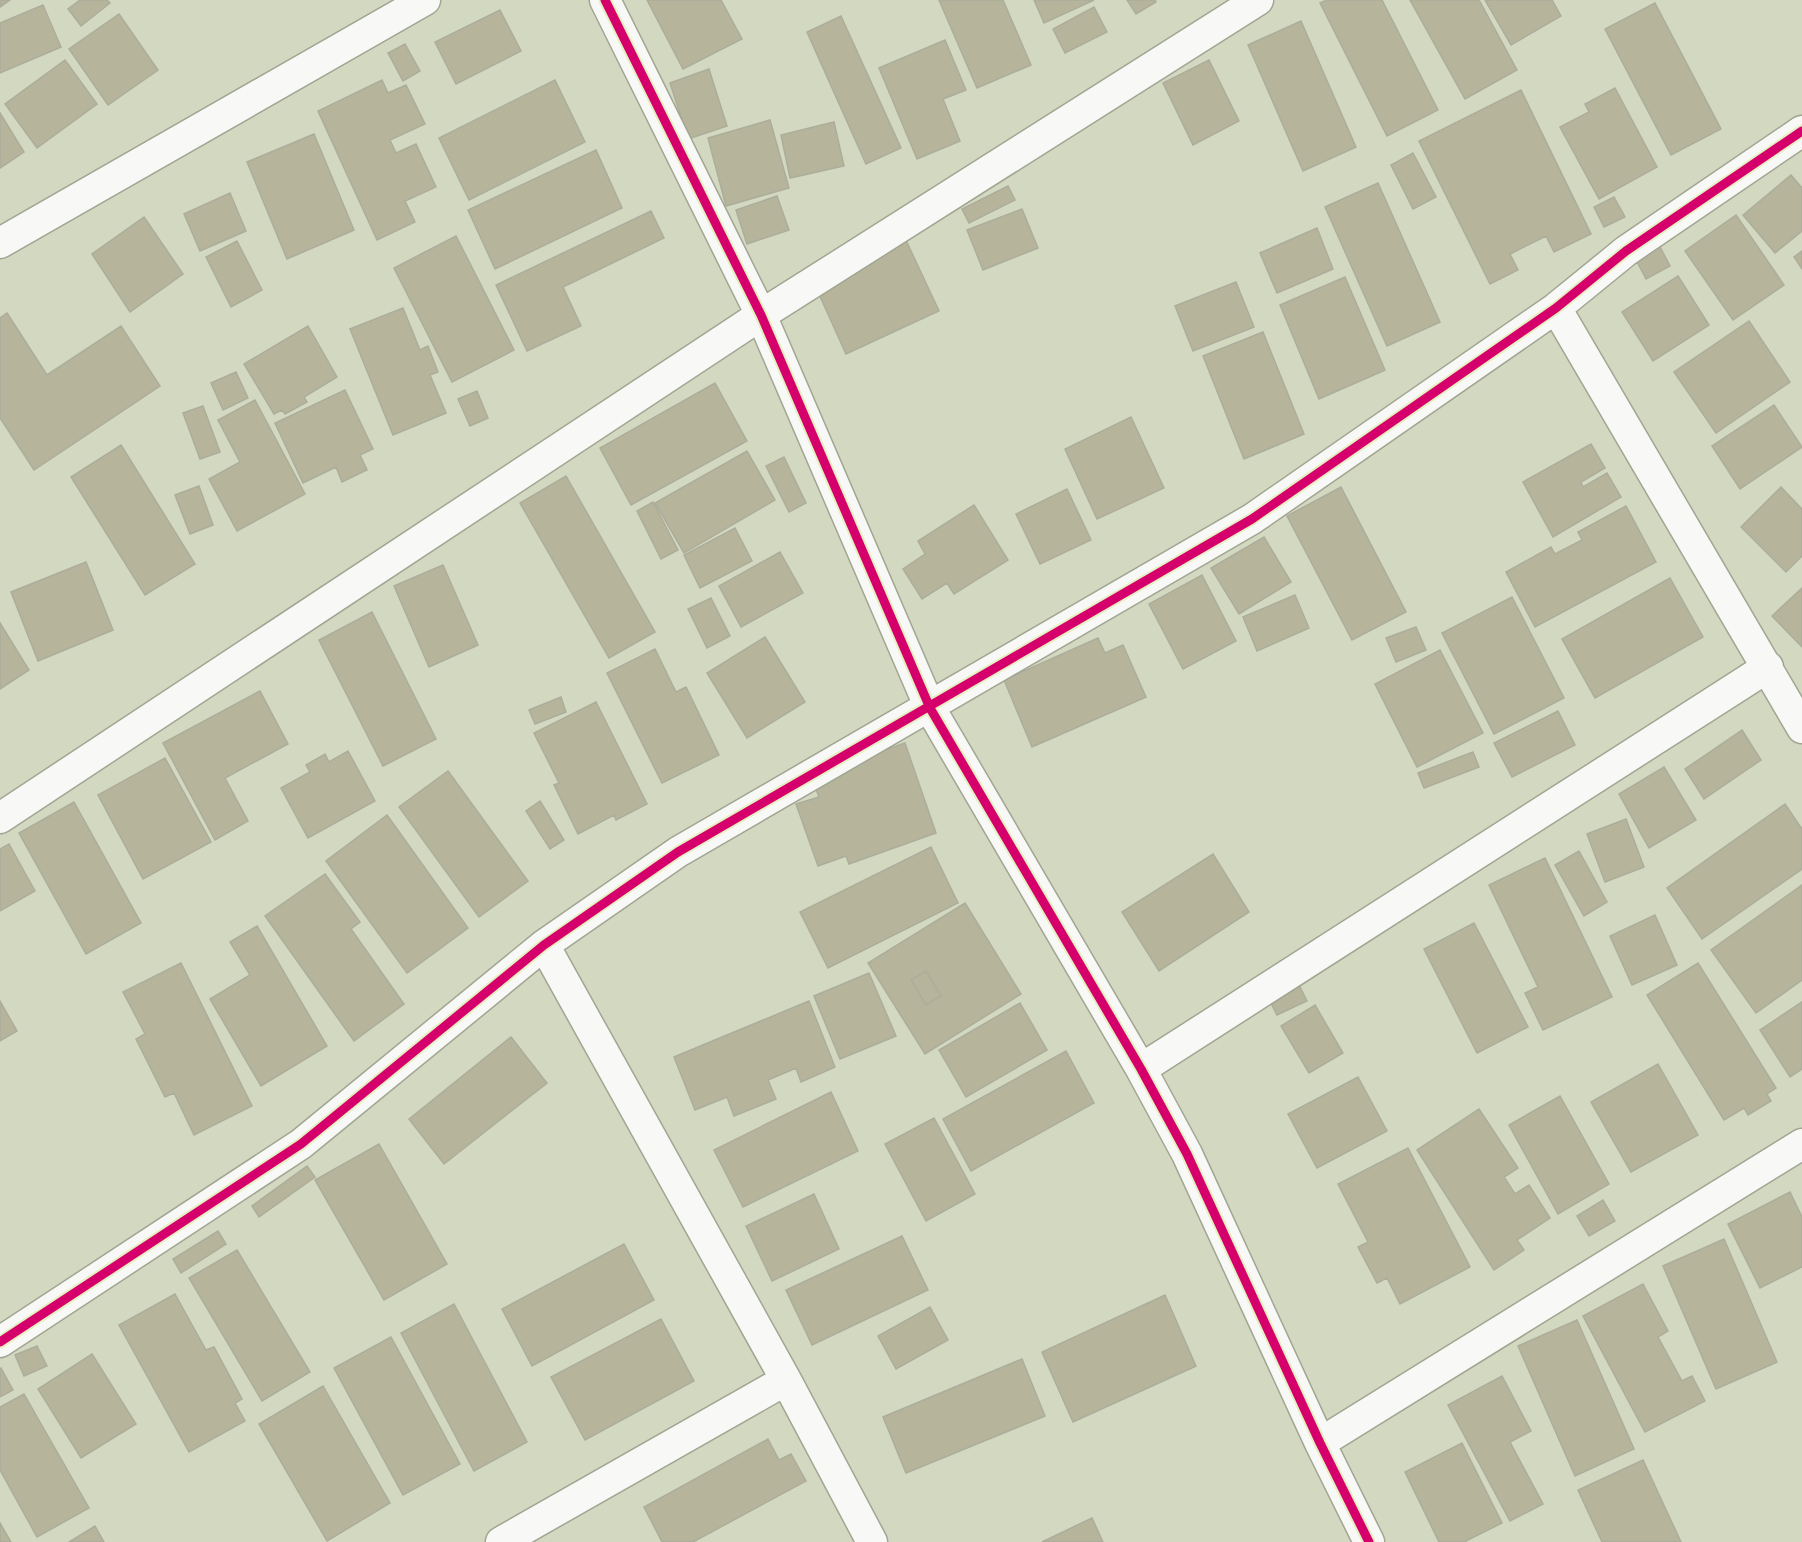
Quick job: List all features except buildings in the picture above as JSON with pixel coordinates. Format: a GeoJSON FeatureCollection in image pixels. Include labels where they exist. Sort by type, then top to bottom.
{"type":"FeatureCollection","features":[{"type":"Feature","properties":{"kind":"street"},"geometry":{"type":"LineString","coordinates":[[0,243],[424,0]]}},
{"type":"Feature","properties":{"kind":"street"},"geometry":{"type":"LineString","coordinates":[[605,0],[761,315],[930,708],[1141,1069],[1187,1154],[1320,1443],[1362,1540]]}},
{"type":"Feature","properties":{"kind":"street"},"geometry":{"type":"LineString","coordinates":[[0,818],[761,315],[1258,0]]}},
{"type":"Feature","properties":{"kind":"street"},"geometry":{"type":"LineString","coordinates":[[0,1342],[301,1144],[544,945],[678,852],[930,708],[1252,519],[1556,308],[1626,251],[1802,131]]}},
{"type":"Feature","properties":{"kind":"street"},"geometry":{"type":"LineString","coordinates":[[1556,308],[1802,728]]}},
{"type":"Feature","properties":{"kind":"street"},"geometry":{"type":"LineString","coordinates":[[1141,1069],[1768,667]]}},
{"type":"Feature","properties":{"kind":"street"},"geometry":{"type":"LineString","coordinates":[[544,945],[786,1380],[872,1542]]}},
{"type":"Feature","properties":{"kind":"street"},"geometry":{"type":"LineString","coordinates":[[1320,1443],[1802,1144]]}},
{"type":"Feature","properties":{"kind":"street"},"geometry":{"type":"LineString","coordinates":[[501,1542],[786,1380]]}},
{"type":"Feature","properties":{"kind":"cycle path"},"geometry":{"type":"LineString","coordinates":[[605,0],[761,315],[930,708],[1141,1069],[1187,1154],[1320,1443],[1369,1542]]}},
{"type":"Feature","properties":{"kind":"cycle path"},"geometry":{"type":"LineString","coordinates":[[0,1342],[301,1144],[544,945],[678,852],[1252,519],[1556,308],[1626,251],[1802,131]]}}]}
